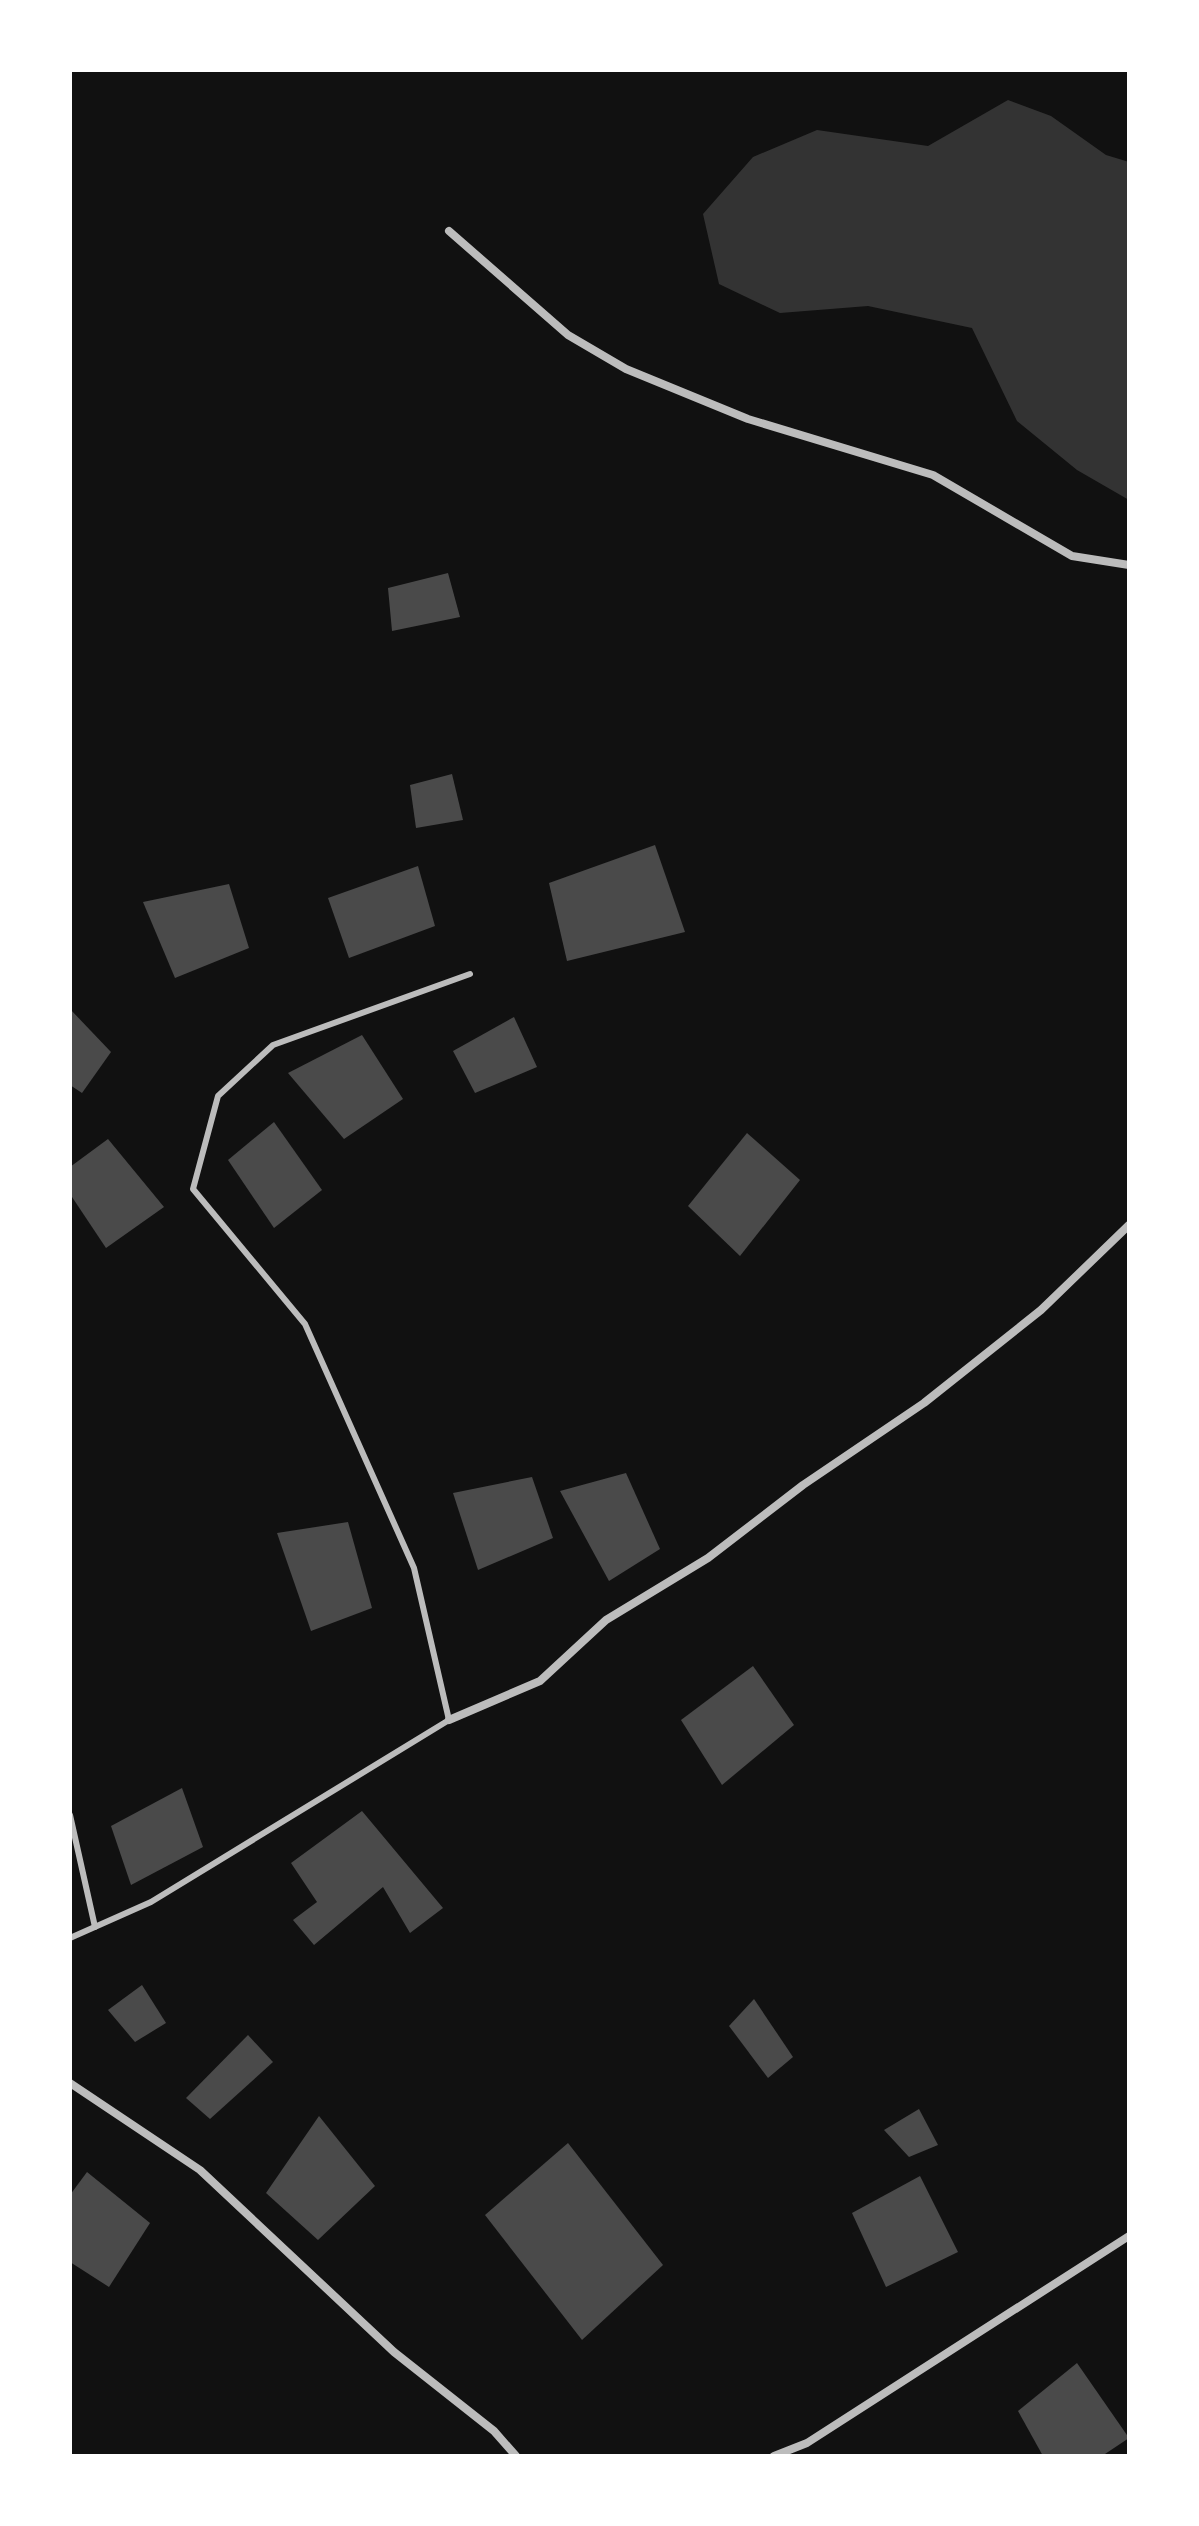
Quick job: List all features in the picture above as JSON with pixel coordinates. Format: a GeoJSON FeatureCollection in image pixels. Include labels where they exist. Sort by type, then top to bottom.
{"type":"FeatureCollection","features":[{"type":"Feature","properties":{"kind":"street"},"geometry":{"type":"LineString","coordinates":[[449,231],[568,335],[626,369],[748,419],[933,475],[1072,556],[1129,565]]}},
{"type":"Feature","properties":{"kind":"street"},"geometry":{"type":"LineString","coordinates":[[449,1720],[540,1681],[606,1620],[708,1558],[803,1485],[924,1403],[1041,1310],[1129,1225]]}},
{"type":"Feature","properties":{"kind":"street"},"geometry":{"type":"LineString","coordinates":[[70,2083],[200,2170],[394,2352],[494,2431],[516,2456]]}},
{"type":"Feature","properties":{"kind":"street"},"geometry":{"type":"LineString","coordinates":[[774,2456],[807,2443],[1129,2236]]}},
{"type":"Feature","properties":{"kind":"lane"},"geometry":{"type":"LineString","coordinates":[[70,1938],[151,1902],[449,1720],[414,1568],[305,1324],[193,1189],[218,1096],[273,1045],[470,974]]}},
{"type":"Feature","properties":{"kind":"lane"},"geometry":{"type":"LineString","coordinates":[[70,1815],[95,1927]]}},
{"type":"Feature","properties":{"kind":"shaded area"},"geometry":{"type":"Polygon","coordinates":[[[1008,100],[1051,116],[1106,155],[1129,162],[1129,500],[1077,470],[1017,421],[972,328],[868,306],[780,313],[719,284],[703,214],[753,157],[817,130],[928,146],[1008,100]]]}},
{"type":"Feature","properties":{"kind":"building"},"geometry":{"type":"Polygon","coordinates":[[[448,573],[460,617],[392,631],[388,588],[448,573]]]}},
{"type":"Feature","properties":{"kind":"building"},"geometry":{"type":"Polygon","coordinates":[[[452,774],[463,820],[416,828],[410,785],[452,774]]]}},
{"type":"Feature","properties":{"kind":"building"},"geometry":{"type":"Polygon","coordinates":[[[655,845],[685,932],[567,961],[549,883],[655,845]]]}},
{"type":"Feature","properties":{"kind":"building"},"geometry":{"type":"Polygon","coordinates":[[[418,866],[435,926],[349,958],[328,898],[418,866]]]}},
{"type":"Feature","properties":{"kind":"building"},"geometry":{"type":"Polygon","coordinates":[[[229,884],[249,948],[175,978],[143,902],[229,884]]]}},
{"type":"Feature","properties":{"kind":"building"},"geometry":{"type":"Polygon","coordinates":[[[70,1009],[111,1052],[82,1093],[70,1085],[70,1009]]]}},
{"type":"Feature","properties":{"kind":"building"},"geometry":{"type":"Polygon","coordinates":[[[514,1017],[537,1067],[475,1093],[453,1051],[514,1017]]]}},
{"type":"Feature","properties":{"kind":"building"},"geometry":{"type":"Polygon","coordinates":[[[362,1035],[403,1099],[344,1139],[288,1073],[362,1035]]]}},
{"type":"Feature","properties":{"kind":"building"},"geometry":{"type":"Polygon","coordinates":[[[274,1122],[322,1190],[274,1228],[228,1160],[274,1122]]]}},
{"type":"Feature","properties":{"kind":"building"},"geometry":{"type":"Polygon","coordinates":[[[747,1133],[800,1180],[740,1256],[688,1206],[747,1133]]]}},
{"type":"Feature","properties":{"kind":"building"},"geometry":{"type":"Polygon","coordinates":[[[108,1139],[164,1207],[106,1248],[70,1194],[70,1167],[108,1139]]]}},
{"type":"Feature","properties":{"kind":"building"},"geometry":{"type":"Polygon","coordinates":[[[626,1473],[660,1549],[609,1581],[560,1491],[626,1473]]]}},
{"type":"Feature","properties":{"kind":"building"},"geometry":{"type":"Polygon","coordinates":[[[532,1477],[553,1538],[478,1570],[453,1493],[532,1477]]]}},
{"type":"Feature","properties":{"kind":"building"},"geometry":{"type":"Polygon","coordinates":[[[348,1522],[372,1608],[311,1631],[277,1533],[348,1522]]]}},
{"type":"Feature","properties":{"kind":"building"},"geometry":{"type":"Polygon","coordinates":[[[753,1666],[794,1725],[722,1785],[681,1720],[753,1666]]]}},
{"type":"Feature","properties":{"kind":"building"},"geometry":{"type":"Polygon","coordinates":[[[182,1788],[203,1847],[131,1885],[111,1826],[182,1788]]]}},
{"type":"Feature","properties":{"kind":"building"},"geometry":{"type":"Polygon","coordinates":[[[362,1811],[443,1908],[410,1933],[383,1887],[314,1945],[293,1920],[317,1902],[291,1863],[362,1811]]]}},
{"type":"Feature","properties":{"kind":"building"},"geometry":{"type":"Polygon","coordinates":[[[142,1985],[166,2023],[135,2042],[108,2010],[142,1985]]]}},
{"type":"Feature","properties":{"kind":"building"},"geometry":{"type":"Polygon","coordinates":[[[754,1999],[793,2057],[768,2078],[729,2026],[754,1999]]]}},
{"type":"Feature","properties":{"kind":"building"},"geometry":{"type":"Polygon","coordinates":[[[248,2035],[273,2062],[210,2119],[186,2098],[248,2035]]]}},
{"type":"Feature","properties":{"kind":"building"},"geometry":{"type":"Polygon","coordinates":[[[919,2109],[938,2145],[909,2157],[884,2130],[919,2109]]]}},
{"type":"Feature","properties":{"kind":"building"},"geometry":{"type":"Polygon","coordinates":[[[319,2116],[375,2186],[318,2240],[266,2193],[319,2116]]]}},
{"type":"Feature","properties":{"kind":"building"},"geometry":{"type":"Polygon","coordinates":[[[568,2143],[663,2265],[582,2340],[485,2215],[568,2143]]]}},
{"type":"Feature","properties":{"kind":"building"},"geometry":{"type":"Polygon","coordinates":[[[87,2172],[150,2223],[109,2287],[70,2262],[70,2195],[87,2172]]]}},
{"type":"Feature","properties":{"kind":"building"},"geometry":{"type":"Polygon","coordinates":[[[920,2176],[958,2252],[886,2287],[852,2213],[920,2176]]]}},
{"type":"Feature","properties":{"kind":"building"},"geometry":{"type":"Polygon","coordinates":[[[1077,2363],[1129,2438],[1102,2456],[1043,2456],[1018,2411],[1077,2363]]]}}]}
